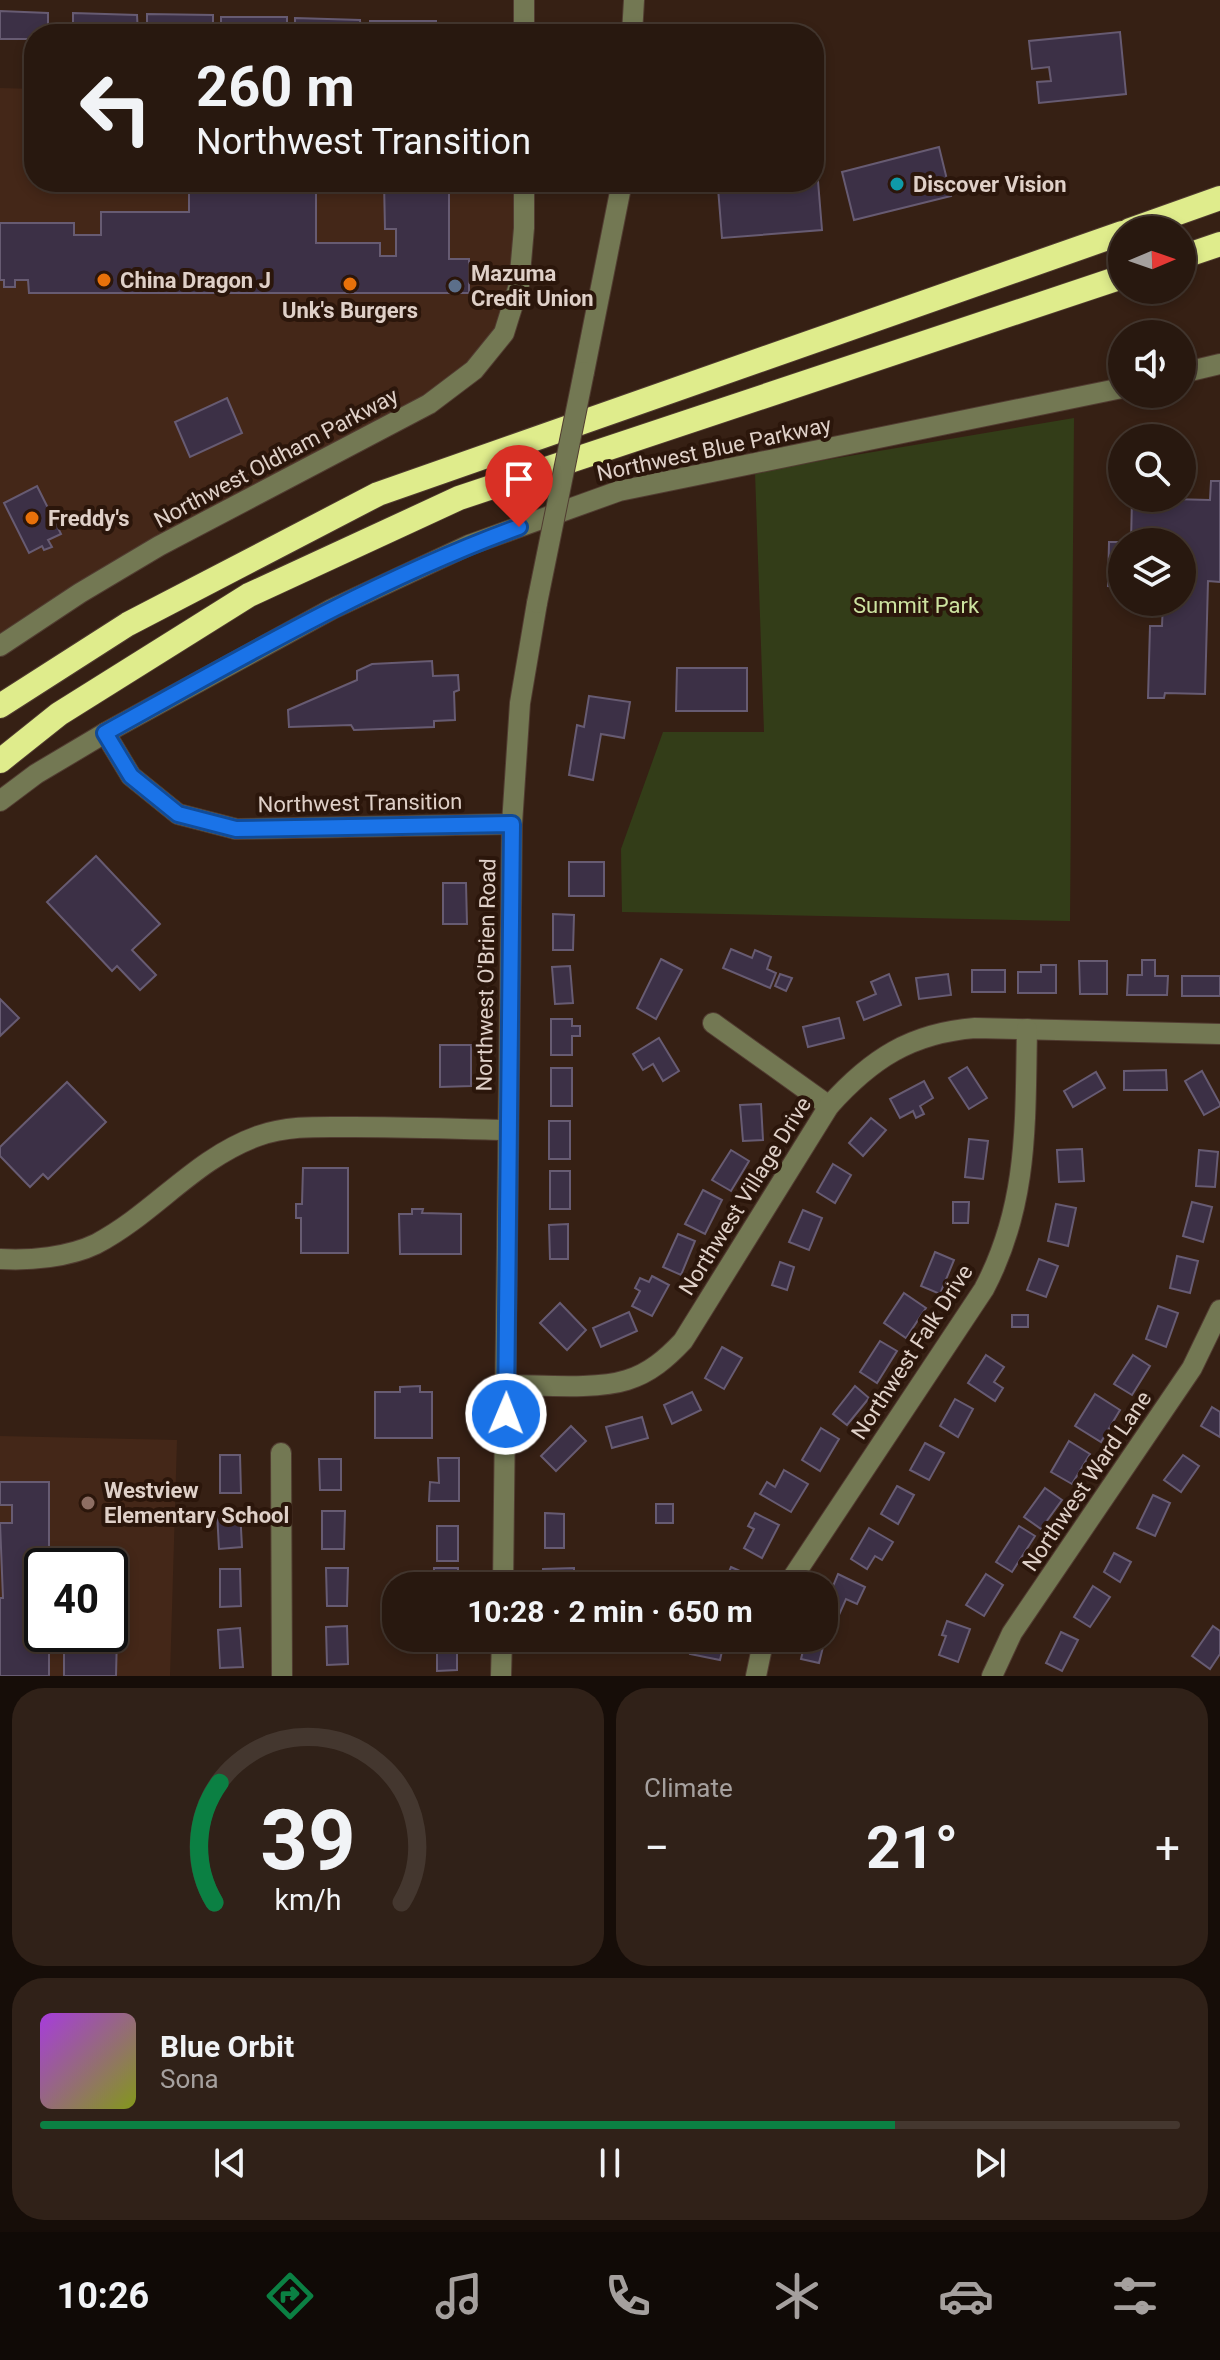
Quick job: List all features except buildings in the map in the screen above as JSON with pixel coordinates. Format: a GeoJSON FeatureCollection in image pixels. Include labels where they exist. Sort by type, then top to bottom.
{"type":"FeatureCollection","features":[{"type":"Feature","properties":{"kind":"highway"},"geometry":{"type":"LineString","coordinates":[[1169,216],[1220,198]]}},
{"type":"Feature","properties":{"kind":"highway"},"geometry":{"type":"LineString","coordinates":[[0,706],[128,624],[378,494],[1108,238]]}},
{"type":"Feature","properties":{"kind":"highway"},"geometry":{"type":"LineString","coordinates":[[1196,252],[1220,244]]}},
{"type":"Feature","properties":{"kind":"highway"},"geometry":{"type":"LineString","coordinates":[[0,761],[59,714],[249,595],[459,498],[1108,282]]}},
{"type":"Feature","properties":{"kind":"street"},"geometry":{"type":"LineString","coordinates":[[524,0],[524,24]]}},
{"type":"Feature","properties":{"kind":"street"},"geometry":{"type":"LineString","coordinates":[[633,24],[634,0]]}},
{"type":"Feature","properties":{"kind":"street","name":"Northwest Oldham Parkway"},"geometry":{"type":"LineString","coordinates":[[0,646],[159,546],[429,404],[474,370],[504,333],[519,285],[524,192]]}},
{"type":"Feature","properties":{"kind":"street","name":"Northwest O'Brien Road"},"geometry":{"type":"LineString","coordinates":[[503,1572],[512,824],[520,703],[537,603],[620,192]]}},
{"type":"Feature","properties":{"kind":"street"},"geometry":{"type":"LineString","coordinates":[[1196,370],[1220,364]]}},
{"type":"Feature","properties":{"kind":"street","name":"Northwest Blue Parkway"},"geometry":{"type":"LineString","coordinates":[[0,801],[36,774],[105,733],[332,609],[469,545],[619,491],[1108,391]]}},
{"type":"Feature","properties":{"kind":"street","name":"Northwest Transition"},"geometry":{"type":"LineString","coordinates":[[105,733],[131,776],[178,814],[236,829],[512,824]]}},
{"type":"Feature","properties":{"kind":"street"},"geometry":{"type":"LineString","coordinates":[[713,1023],[829,1106]]}},
{"type":"Feature","properties":{"kind":"street","name":"Northwest Falk Drive"},"geometry":{"type":"LineString","coordinates":[[796,1572],[984,1289],[998,1262],[1018,1200],[1023,1169],[1027,1029]]}},
{"type":"Feature","properties":{"kind":"street","name":"Northwest Village Drive"},"geometry":{"type":"LineString","coordinates":[[507,1385],[609,1384],[647,1372],[664,1361],[683,1341],[829,1106],[851,1081],[903,1044],[950,1030],[1220,1034]]}},
{"type":"Feature","properties":{"kind":"street"},"geometry":{"type":"LineString","coordinates":[[0,1259],[45,1256],[93,1245],[134,1220],[197,1167],[229,1147],[287,1128],[507,1130]]}},
{"type":"Feature","properties":{"kind":"street","name":"Northwest Ward Lane"},"geometry":{"type":"LineString","coordinates":[[992,1676],[1012,1633],[1192,1368],[1220,1310]]}},
{"type":"Feature","properties":{"kind":"street"},"geometry":{"type":"LineString","coordinates":[[281,1453],[282,1676]]}},
{"type":"Feature","properties":{"kind":"street"},"geometry":{"type":"LineString","coordinates":[[501,1676],[502,1652]]}},
{"type":"Feature","properties":{"kind":"street"},"geometry":{"type":"LineString","coordinates":[[756,1676],[761,1652]]}},
{"type":"Feature","properties":{"kind":"shaded area"},"geometry":{"type":"Polygon","coordinates":[[[0,88],[24,89],[24,192],[520,192],[511,313],[487,346],[431,395],[0,645],[0,88]]]}},
{"type":"Feature","properties":{"kind":"shaded area","name":"Westview Elementary School"},"geometry":{"type":"Polygon","coordinates":[[[0,1436],[177,1440],[170,1676],[0,1676],[0,1436]]]}},
{"type":"Feature","properties":{"kind":"green space","name":"Summit Park"},"geometry":{"type":"Polygon","coordinates":[[[1074,418],[1070,921],[622,912],[621,849],[663,732],[764,732],[755,472],[1074,418]]]}},
{"type":"Feature","properties":{"kind":"place","name":"Discover Vision"},"geometry":{"type":"Point","coordinates":[897,184]}},
{"type":"Feature","properties":{"kind":"place","name":"China Dragon J"},"geometry":{"type":"Point","coordinates":[104,280]}},
{"type":"Feature","properties":{"kind":"place","name":"Unk's Burgers"},"geometry":{"type":"Point","coordinates":[350,284]}},
{"type":"Feature","properties":{"kind":"place","name":"Mazuma Credit Union"},"geometry":{"type":"Point","coordinates":[455,286]}},
{"type":"Feature","properties":{"kind":"place","name":"Freddy's"},"geometry":{"type":"Point","coordinates":[32,518]}},
{"type":"Feature","properties":{"kind":"place","name":"Westview Elementary School"},"geometry":{"type":"Point","coordinates":[88,1503]}},
{"type":"Feature","properties":{"kind":"route"},"geometry":{"type":"LineString","coordinates":[[506,1414],[512,824],[236,829],[178,814],[131,776],[105,733],[332,609],[469,545],[519,527]]}}]}
